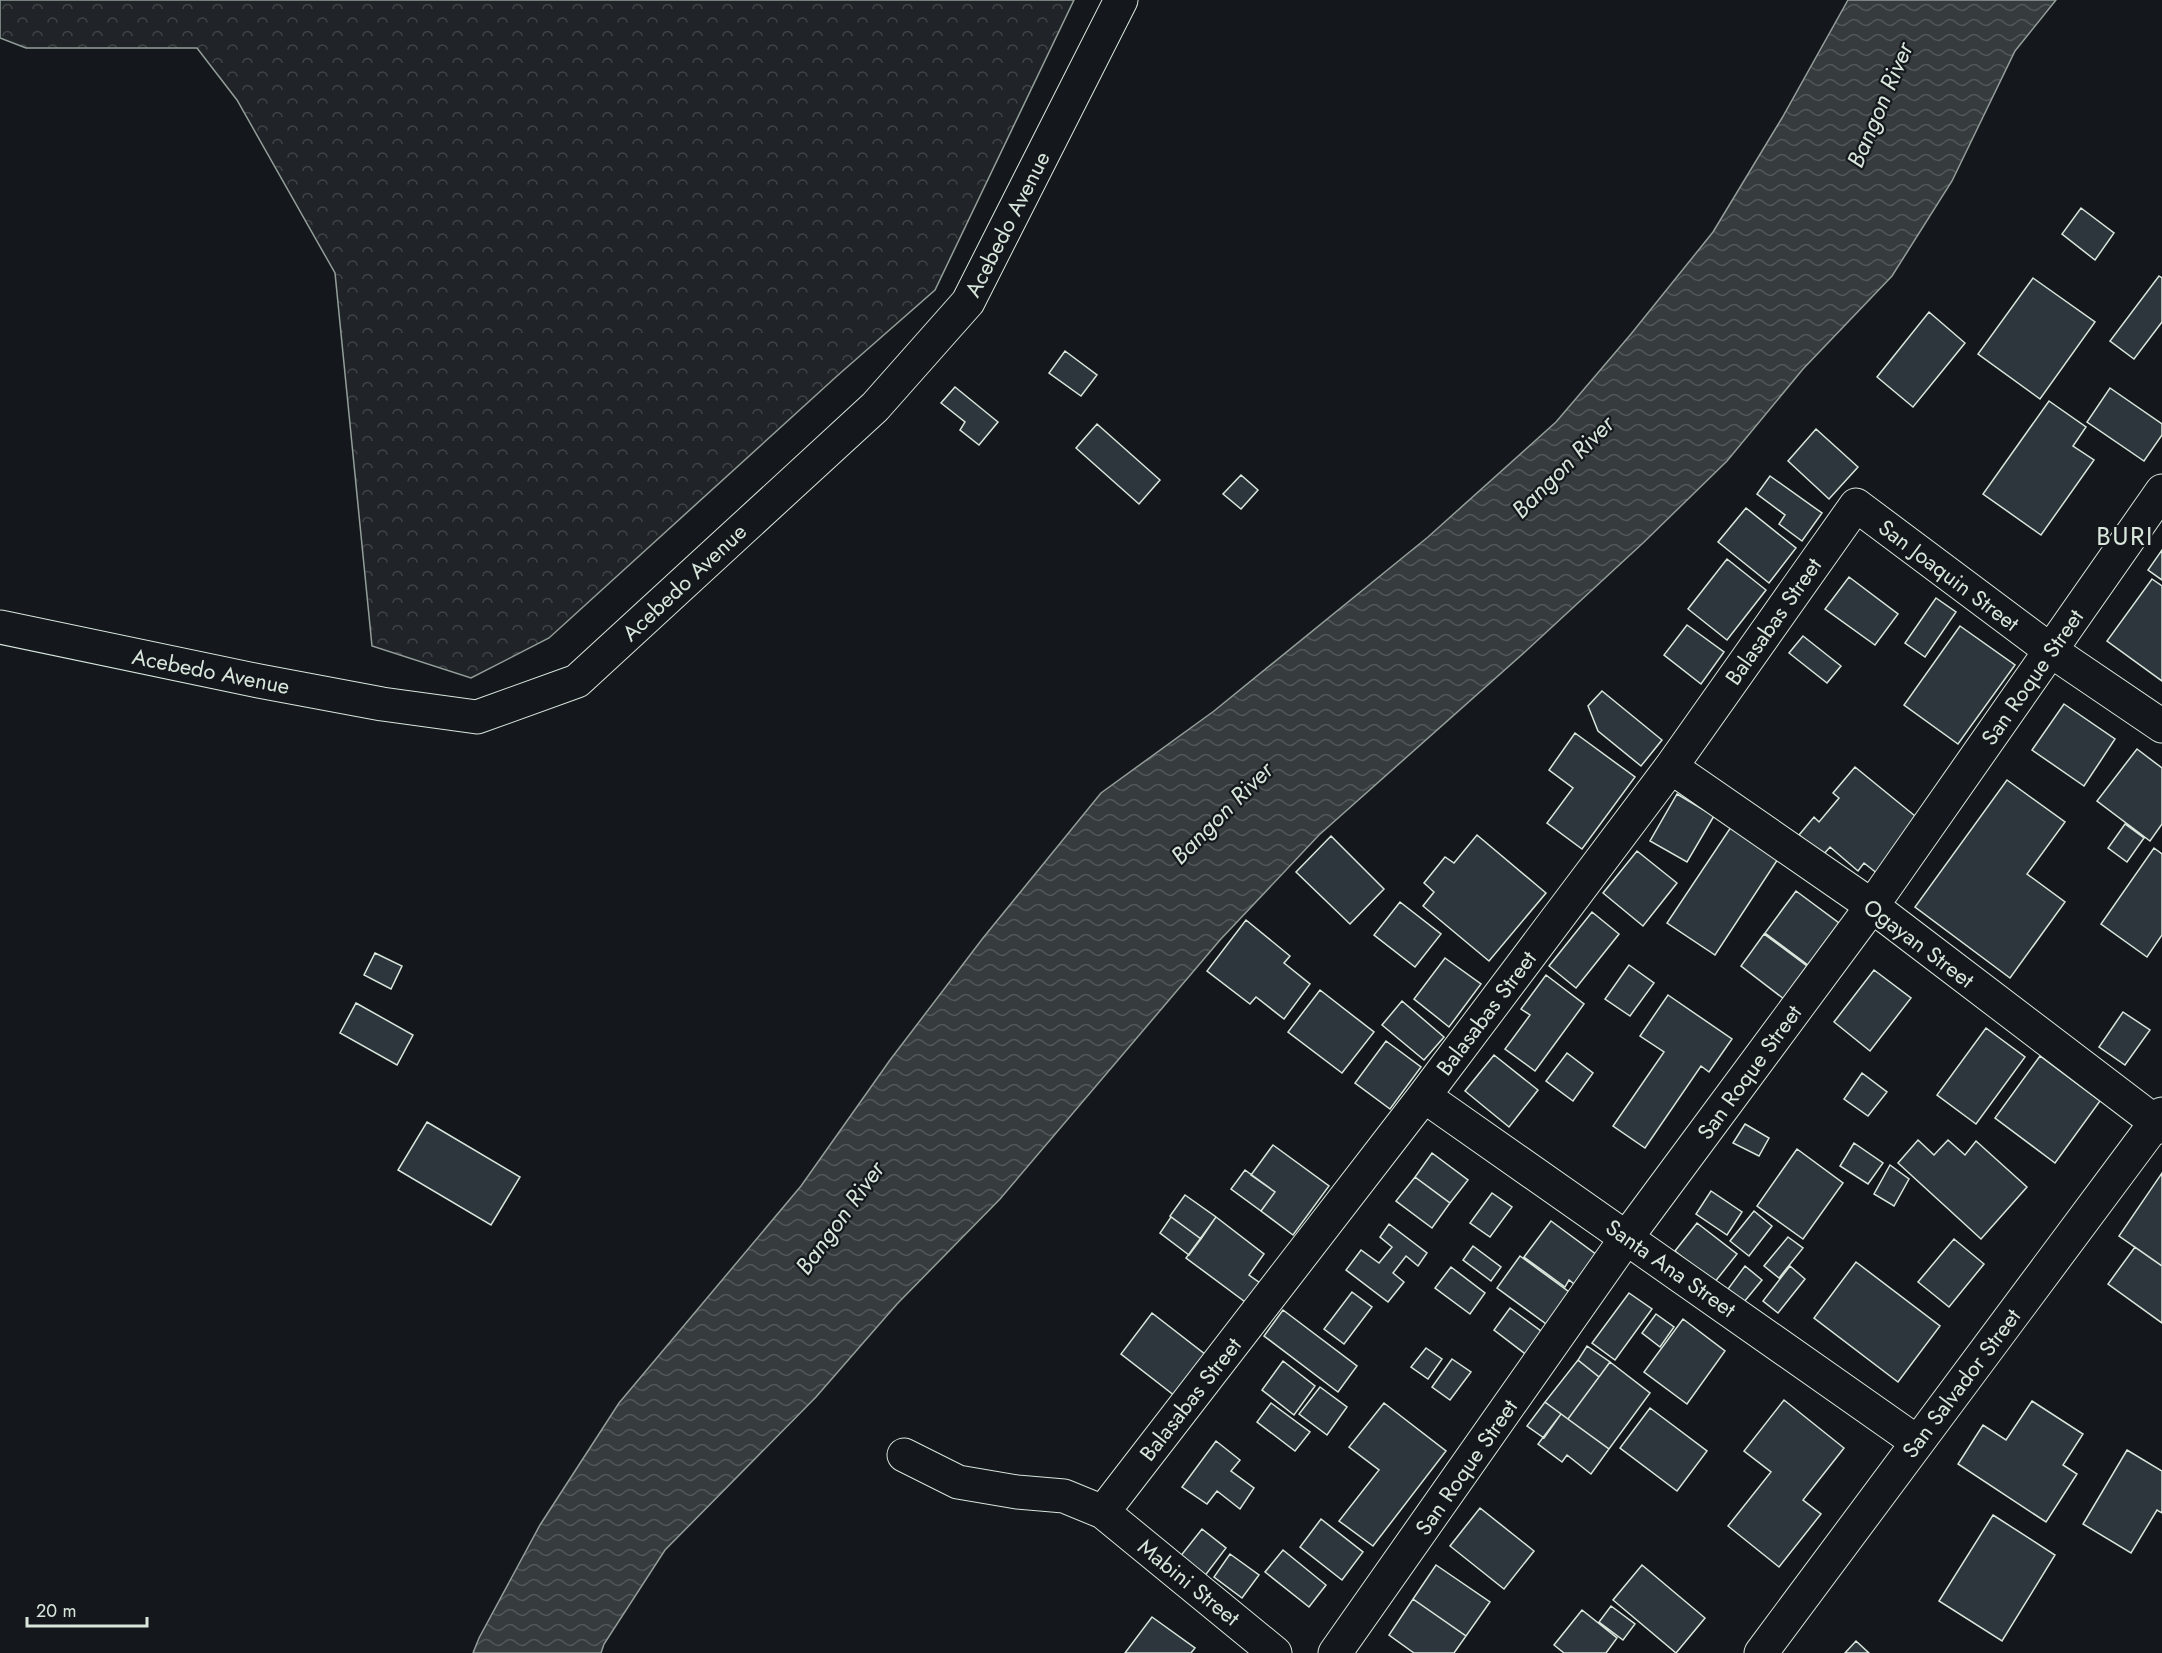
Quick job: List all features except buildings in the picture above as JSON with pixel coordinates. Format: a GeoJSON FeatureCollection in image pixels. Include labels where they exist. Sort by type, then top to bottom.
{"type":"FeatureCollection","features":[{"type":"Feature","properties":{"kind":"main road","name":"Acebedo Avenue"},"geometry":{"type":"LineString","coordinates":[[0,627],[270,683],[382,704],[477,717],[577,681],[875,406],[968,302],[1121,0]]}},
{"type":"Feature","properties":{"kind":"main road","name":"San Roque Street"},"geometry":{"type":"LineString","coordinates":[[1335,1653],[1627,1237],[1872,906],[2162,491]]}},
{"type":"Feature","properties":{"kind":"main road","name":"San Joaquin Street"},"geometry":{"type":"LineString","coordinates":[[1856,505],[2050,650],[2162,726]]}},
{"type":"Feature","properties":{"kind":"main road","name":"Balasabas Street"},"geometry":{"type":"LineString","coordinates":[[1103,1512],[1424,1096],[1671,767],[1856,505]]}},
{"type":"Feature","properties":{"kind":"main road","name":"Ogayan Street"},"geometry":{"type":"LineString","coordinates":[[1671,767],[1872,906],[2160,1121]]}},
{"type":"Feature","properties":{"kind":"main road","name":"Santa Ana Street"},"geometry":{"type":"LineString","coordinates":[[1424,1096],[1917,1442]]}},
{"type":"Feature","properties":{"kind":"main road","name":"San Salvador Street"},"geometry":{"type":"LineString","coordinates":[[1761,1653],[2160,1121]]}},
{"type":"Feature","properties":{"kind":"main road","name":"Mabini Street"},"geometry":{"type":"LineString","coordinates":[[904,1455],[958,1482],[1017,1492],[1064,1496],[1103,1512],[1275,1653]]}},
{"type":"Feature","properties":{"kind":"green space"},"geometry":{"type":"Polygon","coordinates":[[[0,0],[1074,0],[935,290],[549,638],[471,678],[372,646],[335,273],[237,100],[197,48],[26,48],[0,38],[0,0]]]}},
{"type":"Feature","properties":{"kind":"water","name":"Bangon River"},"geometry":{"type":"Polygon","coordinates":[[[1848,0],[2056,0],[2015,51],[1952,181],[1892,276],[1803,369],[1727,461],[1643,543],[1527,650],[1319,835],[1220,940],[1000,1199],[897,1304],[816,1397],[665,1550],[604,1644],[601,1653],[473,1653],[540,1525],[619,1403],[801,1186],[890,1060],[983,938],[1101,793],[1214,711],[1428,537],[1556,422],[1713,232],[1782,118],[1848,0]]]}},
{"type":"Feature","properties":{"kind":"district","name":"BURI"},"geometry":{"type":"Point","coordinates":[2125,536]}}]}
